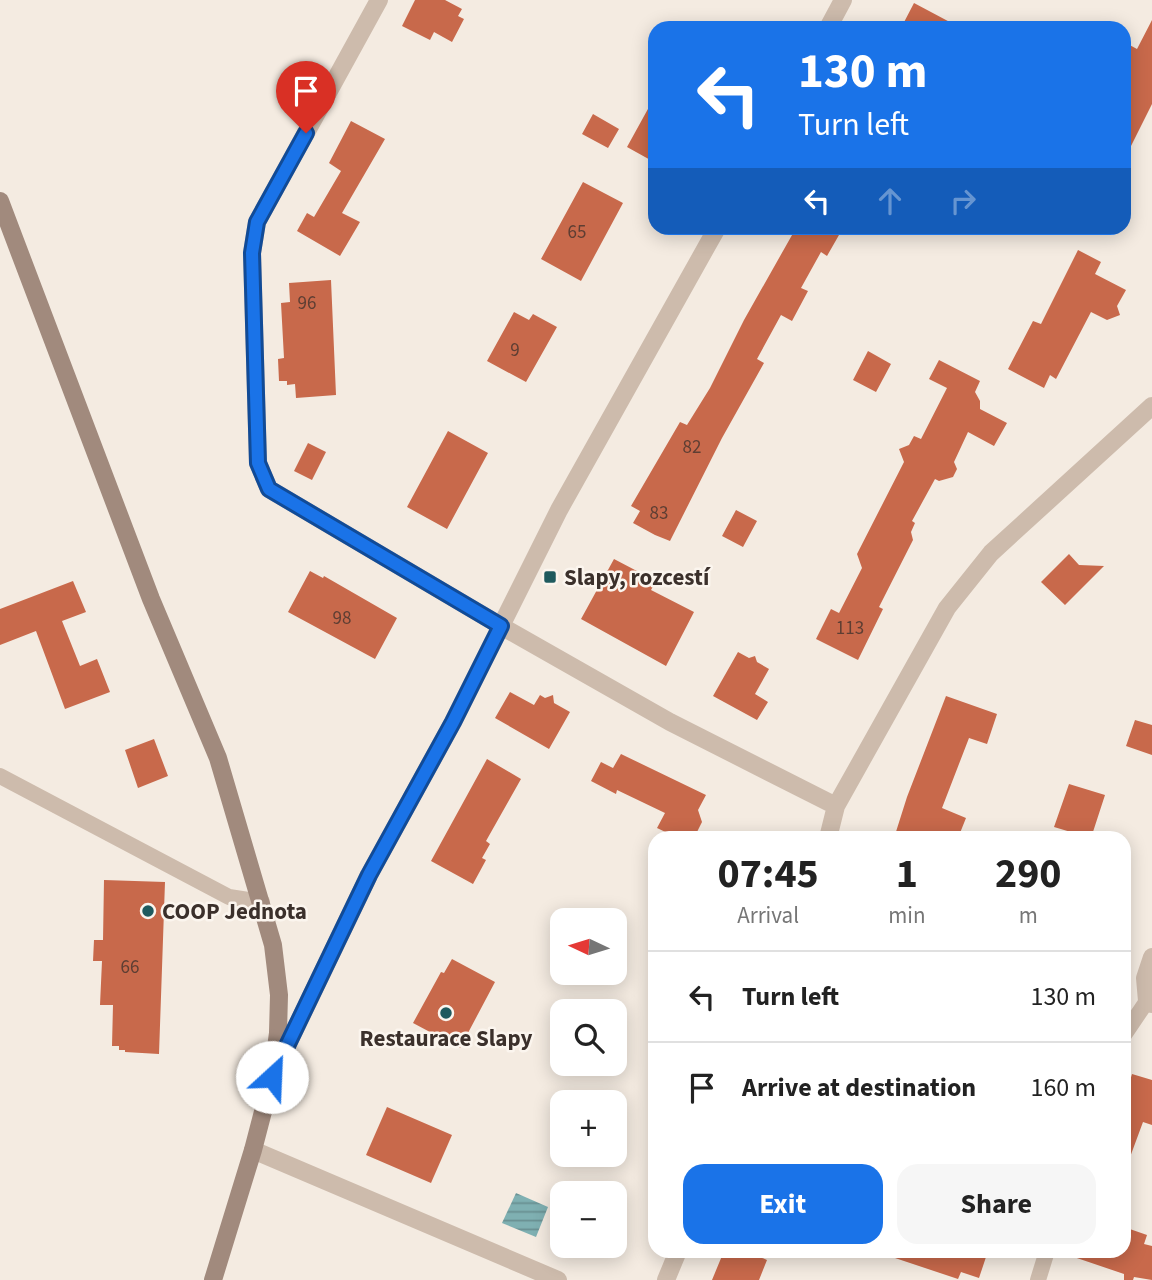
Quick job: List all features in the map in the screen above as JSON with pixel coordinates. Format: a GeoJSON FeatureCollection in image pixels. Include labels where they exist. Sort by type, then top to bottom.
{"type":"FeatureCollection","features":[{"type":"Feature","properties":{"kind":"main road"},"geometry":{"type":"LineString","coordinates":[[0,201],[151,599],[218,758],[274,945],[279,995],[278,1033],[272,1077],[253,1150],[213,1280]]}},
{"type":"Feature","properties":{"kind":"street"},"geometry":{"type":"LineString","coordinates":[[379,0],[257,222],[252,253],[258,463],[269,489],[670,722],[836,806]]}},
{"type":"Feature","properties":{"kind":"street"},"geometry":{"type":"LineString","coordinates":[[832,21],[843,0]]}},
{"type":"Feature","properties":{"kind":"street"},"geometry":{"type":"LineString","coordinates":[[272,1077],[369,875],[453,722],[559,510],[713,235]]}},
{"type":"Feature","properties":{"kind":"street"},"geometry":{"type":"LineString","coordinates":[[830,831],[836,806],[947,608],[991,553],[1152,406]]}},
{"type":"Feature","properties":{"kind":"street"},"geometry":{"type":"LineString","coordinates":[[1150,1003],[1145,978],[1152,957]]}},
{"type":"Feature","properties":{"kind":"street"},"geometry":{"type":"LineString","coordinates":[[253,1150],[558,1280]]}},
{"type":"Feature","properties":{"kind":"street"},"geometry":{"type":"LineString","coordinates":[[666,1280],[675,1258]]}},
{"type":"Feature","properties":{"kind":"lane"},"geometry":{"type":"LineString","coordinates":[[0,776],[229,897],[262,902]]}},
{"type":"Feature","properties":{"kind":"lane"},"geometry":{"type":"LineString","coordinates":[[1131,1026],[1150,1003]]}},
{"type":"Feature","properties":{"kind":"lane"},"geometry":{"type":"LineString","coordinates":[[1039,1280],[1046,1258]]}},
{"type":"Feature","properties":{"kind":"water"},"geometry":{"type":"Polygon","coordinates":[[[516,1193],[548,1207],[536,1237],[502,1223],[516,1193]]]}},
{"type":"Feature","properties":{"kind":"building"},"geometry":{"type":"Polygon","coordinates":[[[415,0],[445,0],[462,9],[458,16],[464,19],[452,42],[434,32],[430,40],[402,26],[415,0]]]}},
{"type":"Feature","properties":{"kind":"building"},"geometry":{"type":"Polygon","coordinates":[[[914,3],[948,21],[905,21],[914,3]]]}},
{"type":"Feature","properties":{"kind":"building"},"geometry":{"type":"Polygon","coordinates":[[[1152,20],[1152,104],[1131,146],[1131,46],[1137,49],[1152,20]]]}},
{"type":"Feature","properties":{"kind":"building"},"geometry":{"type":"Polygon","coordinates":[[[648,109],[648,159],[627,147],[648,109]]]}},
{"type":"Feature","properties":{"kind":"building"},"geometry":{"type":"Polygon","coordinates":[[[593,114],[619,129],[608,148],[582,134],[593,114]]]}},
{"type":"Feature","properties":{"kind":"building"},"geometry":{"type":"Polygon","coordinates":[[[351,121],[385,139],[342,213],[360,222],[340,256],[297,231],[307,213],[314,217],[341,171],[329,163],[351,121]]]}},
{"type":"Feature","properties":{"kind":"building"},"geometry":{"type":"Polygon","coordinates":[[[583,182],[623,203],[581,281],[541,259],[583,182]]]}},
{"type":"Feature","properties":{"kind":"building"},"geometry":{"type":"Polygon","coordinates":[[[792,235],[839,235],[827,256],[821,252],[801,288],[808,291],[792,321],[781,315],[757,359],[764,363],[722,438],[670,541],[633,523],[640,511],[631,506],[680,422],[687,425],[710,388],[744,320],[792,235]]]}},
{"type":"Feature","properties":{"kind":"building"},"geometry":{"type":"Polygon","coordinates":[[[1078,250],[1101,262],[1095,274],[1126,290],[1117,306],[1120,315],[1107,320],[1091,312],[1056,379],[1050,375],[1044,388],[1008,369],[1033,321],[1041,324],[1078,250]]]}},
{"type":"Feature","properties":{"kind":"building"},"geometry":{"type":"Polygon","coordinates":[[[331,280],[336,395],[296,398],[295,384],[287,385],[287,381],[279,381],[278,359],[284,358],[281,303],[290,302],[289,283],[331,280]]]}},
{"type":"Feature","properties":{"kind":"building"},"geometry":{"type":"Polygon","coordinates":[[[514,312],[529,320],[533,314],[557,327],[526,382],[487,361],[514,312]]]}},
{"type":"Feature","properties":{"kind":"building"},"geometry":{"type":"Polygon","coordinates":[[[868,351],[891,364],[876,392],[853,380],[868,351]]]}},
{"type":"Feature","properties":{"kind":"building"},"geometry":{"type":"Polygon","coordinates":[[[939,360],[980,381],[975,392],[980,401],[980,409],[1007,423],[994,446],[968,432],[954,462],[957,469],[953,477],[939,481],[935,479],[912,521],[915,523],[911,532],[913,540],[879,607],[883,609],[858,660],[816,639],[831,609],[839,613],[862,568],[857,554],[904,462],[899,449],[909,445],[914,436],[921,439],[947,388],[929,379],[939,360]]]}},
{"type":"Feature","properties":{"kind":"building"},"geometry":{"type":"Polygon","coordinates":[[[448,431],[488,453],[447,529],[407,507],[448,431]]]}},
{"type":"Feature","properties":{"kind":"building"},"geometry":{"type":"Polygon","coordinates":[[[308,443],[326,452],[312,480],[294,471],[308,443]]]}},
{"type":"Feature","properties":{"kind":"building"},"geometry":{"type":"Polygon","coordinates":[[[736,510],[757,521],[743,547],[722,536],[736,510]]]}},
{"type":"Feature","properties":{"kind":"building"},"geometry":{"type":"Polygon","coordinates":[[[1069,554],[1079,565],[1104,566],[1065,605],[1041,582],[1069,554]]]}},
{"type":"Feature","properties":{"kind":"building"},"geometry":{"type":"Polygon","coordinates":[[[614,559],[656,581],[651,590],[694,612],[666,666],[581,619],[614,559]]]}},
{"type":"Feature","properties":{"kind":"building"},"geometry":{"type":"Polygon","coordinates":[[[310,571],[323,578],[324,576],[397,618],[375,659],[288,612],[310,571]]]}},
{"type":"Feature","properties":{"kind":"building"},"geometry":{"type":"Polygon","coordinates":[[[73,581],[86,612],[62,621],[80,666],[97,659],[110,692],[65,709],[36,631],[0,645],[0,609],[73,581]]]}},
{"type":"Feature","properties":{"kind":"building"},"geometry":{"type":"Polygon","coordinates":[[[738,652],[749,658],[755,656],[757,662],[769,669],[755,694],[768,702],[757,720],[713,696],[738,652]]]}},
{"type":"Feature","properties":{"kind":"building"},"geometry":{"type":"Polygon","coordinates":[[[510,692],[534,705],[540,695],[545,698],[553,695],[554,703],[570,712],[549,749],[495,718],[510,692]]]}},
{"type":"Feature","properties":{"kind":"building"},"geometry":{"type":"Polygon","coordinates":[[[946,696],[997,714],[987,744],[969,738],[942,808],[966,818],[961,831],[896,831],[946,696]]]}},
{"type":"Feature","properties":{"kind":"building"},"geometry":{"type":"Polygon","coordinates":[[[1135,720],[1152,725],[1152,755],[1126,746],[1135,720]]]}},
{"type":"Feature","properties":{"kind":"building"},"geometry":{"type":"Polygon","coordinates":[[[154,739],[168,776],[138,788],[125,750],[154,739]]]}},
{"type":"Feature","properties":{"kind":"building"},"geometry":{"type":"Polygon","coordinates":[[[621,754],[706,795],[698,810],[702,822],[698,831],[663,831],[657,828],[665,813],[591,781],[601,762],[613,768],[621,754]]]}},
{"type":"Feature","properties":{"kind":"building"},"geometry":{"type":"Polygon","coordinates":[[[487,759],[521,779],[486,841],[490,844],[482,858],[486,860],[473,884],[431,861],[487,759]]]}},
{"type":"Feature","properties":{"kind":"building"},"geometry":{"type":"Polygon","coordinates":[[[1069,784],[1105,795],[1093,831],[1067,831],[1054,827],[1069,784]]]}},
{"type":"Feature","properties":{"kind":"building"},"geometry":{"type":"Polygon","coordinates":[[[104,880],[165,882],[159,1054],[125,1052],[119,1050],[119,1046],[112,1046],[113,1005],[100,1005],[102,961],[93,961],[94,940],[103,940],[104,880]]]}},
{"type":"Feature","properties":{"kind":"building"},"geometry":{"type":"Polygon","coordinates":[[[452,959],[495,982],[460,1048],[413,1023],[441,972],[444,973],[452,959]]]}},
{"type":"Feature","properties":{"kind":"building"},"geometry":{"type":"Polygon","coordinates":[[[1132,1074],[1152,1080],[1152,1125],[1143,1122],[1131,1154],[1132,1074]]]}},
{"type":"Feature","properties":{"kind":"building"},"geometry":{"type":"Polygon","coordinates":[[[387,1107],[452,1135],[431,1183],[366,1155],[387,1107]]]}},
{"type":"Feature","properties":{"kind":"building"},"geometry":{"type":"Polygon","coordinates":[[[1131,1229],[1147,1235],[1144,1244],[1152,1246],[1152,1280],[1134,1277],[1133,1280],[1124,1280],[1124,1274],[1077,1258],[1131,1258],[1131,1229]]]}},
{"type":"Feature","properties":{"kind":"building"},"geometry":{"type":"Polygon","coordinates":[[[721,1258],[767,1260],[759,1280],[712,1280],[721,1258]]]}},
{"type":"Feature","properties":{"kind":"building"},"geometry":{"type":"Polygon","coordinates":[[[895,1258],[986,1258],[979,1278],[961,1272],[958,1279],[895,1258]]]}},
{"type":"Feature","properties":{"kind":"place","name":"Slapy, rozcestí"},"geometry":{"type":"Point","coordinates":[550,577]}},
{"type":"Feature","properties":{"kind":"place","name":"COOP Jednota"},"geometry":{"type":"Point","coordinates":[148,911]}},
{"type":"Feature","properties":{"kind":"place","name":"Restaurace Slapy"},"geometry":{"type":"Point","coordinates":[446,1013]}},
{"type":"Feature","properties":{"kind":"route"},"geometry":{"type":"LineString","coordinates":[[272,1077],[369,875],[453,722],[501,626],[269,489],[258,463],[252,253],[257,222],[306,133]]}}]}
